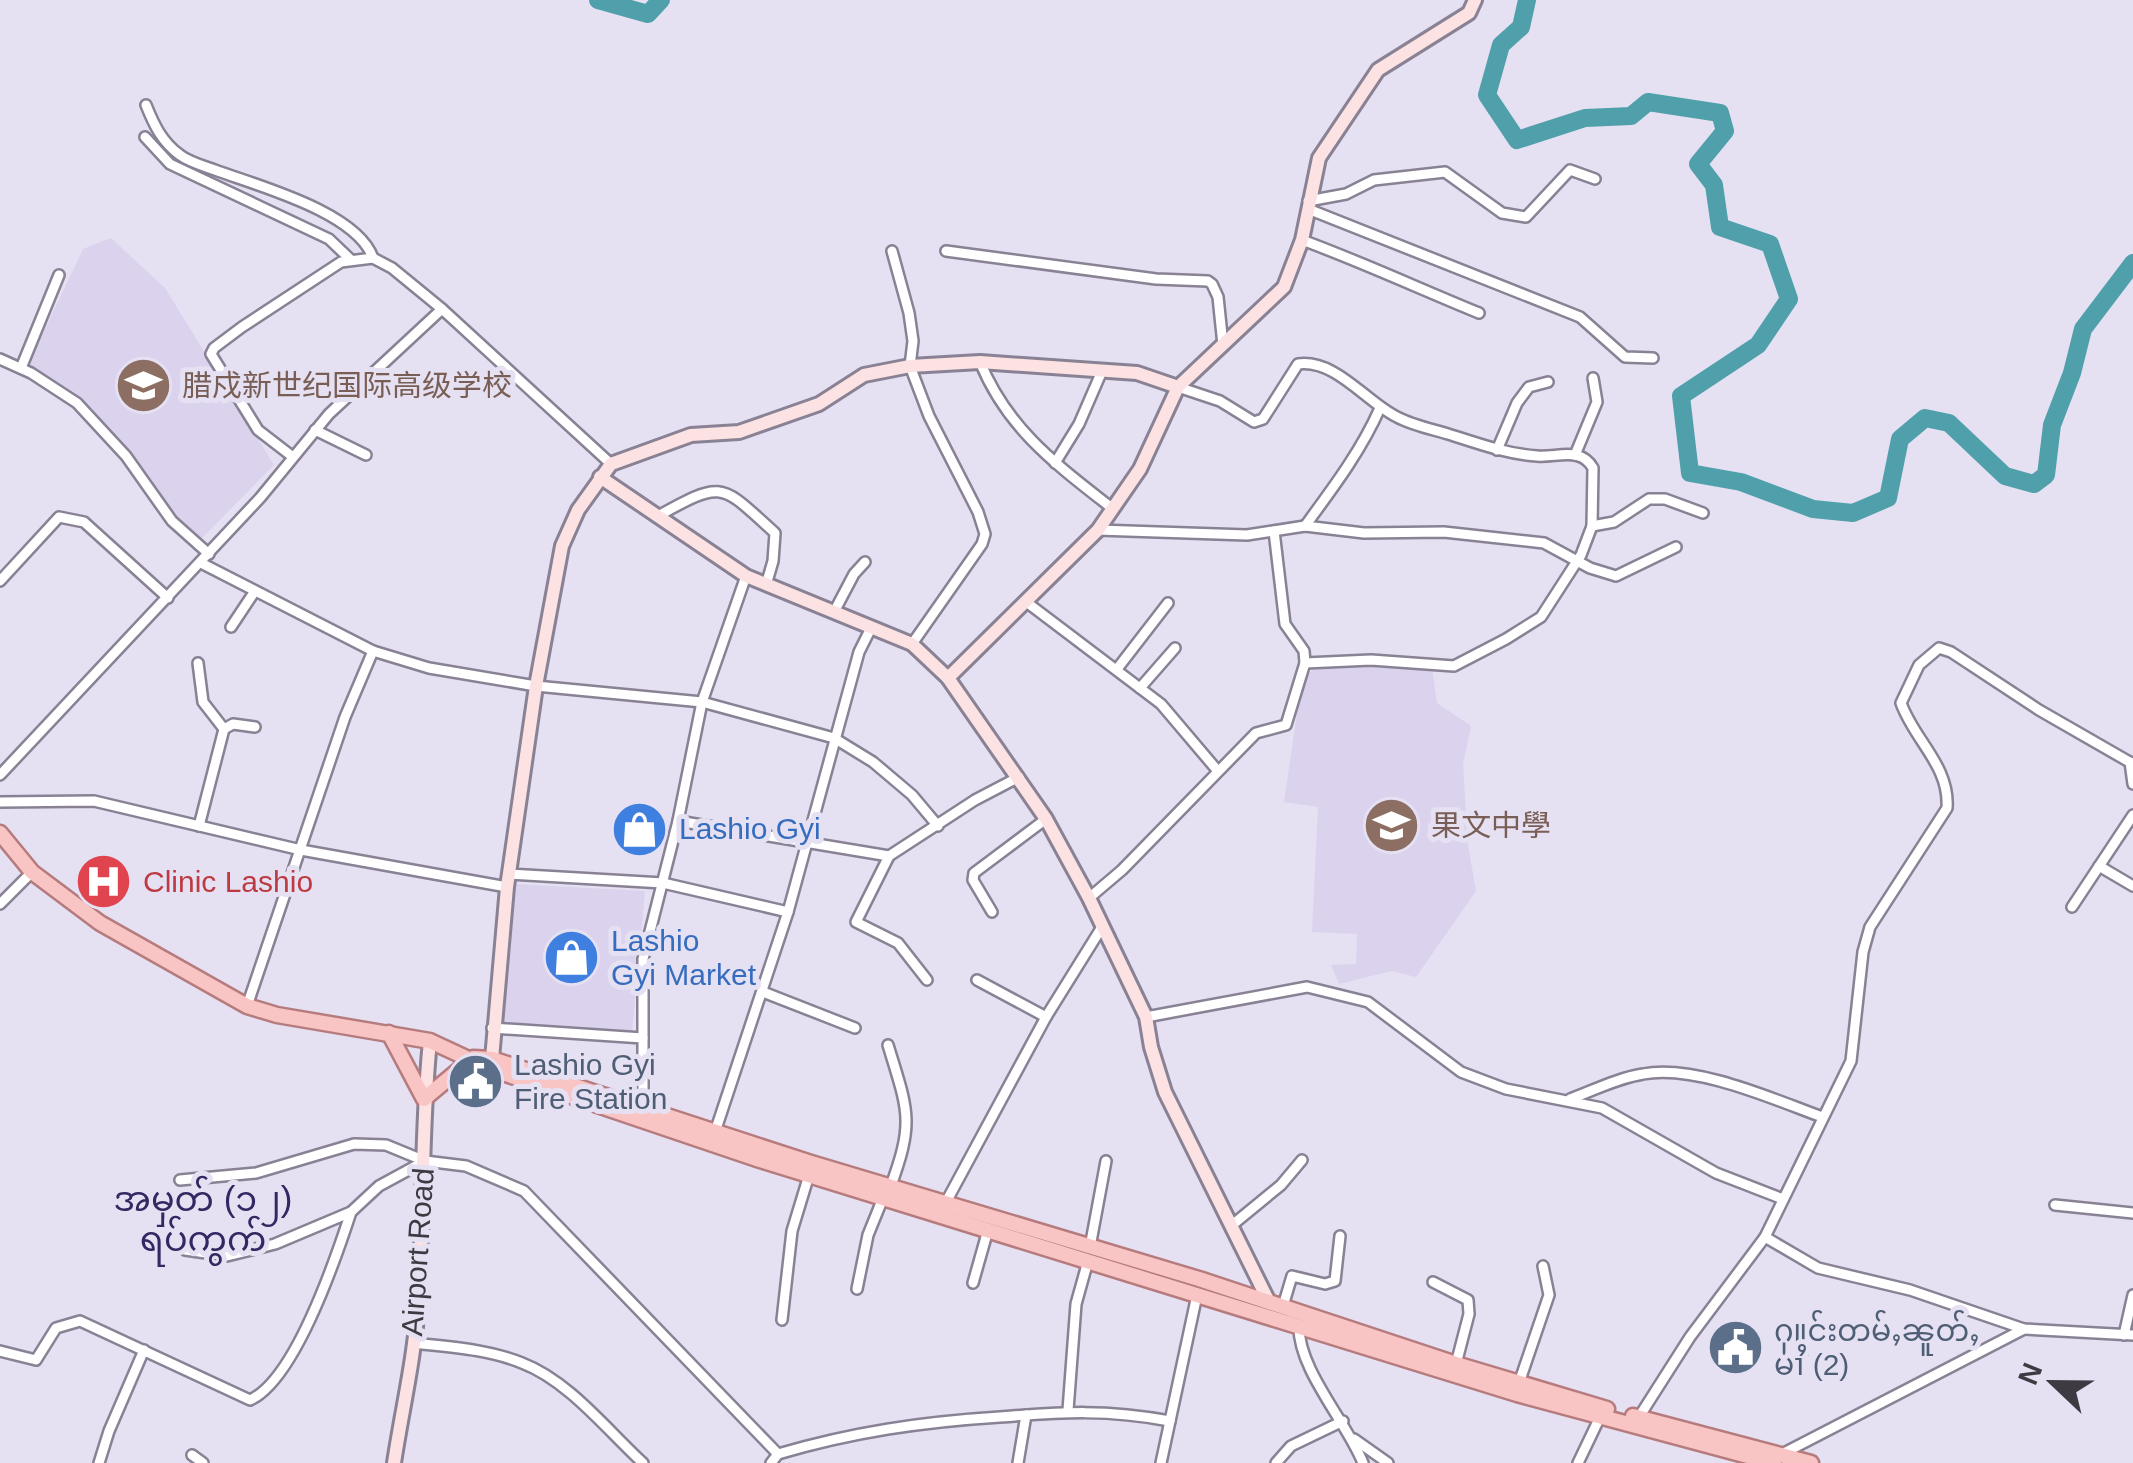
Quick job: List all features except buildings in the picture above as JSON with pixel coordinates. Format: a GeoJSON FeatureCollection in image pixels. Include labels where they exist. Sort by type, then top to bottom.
{"type":"FeatureCollection","features":[{"type":"Feature","properties":{"kind":"main road"},"geometry":{"type":"LineString","coordinates":[[0,833],[32,872],[100,923],[247,1006],[277,1015],[430,1040],[488,1068],[810,1175],[945,1204],[1197,1295],[1600,1417],[1768,1460],[1811,1463]]}},
{"type":"Feature","properties":{"kind":"main road"},"geometry":{"type":"LineString","coordinates":[[389,1033],[424,1099],[472,1058],[492,1059],[715,1132],[988,1230],[1276,1304],[1768,1460]]}},
{"type":"Feature","properties":{"kind":"street"},"geometry":{"type":"LineString","coordinates":[[948,678],[1098,530],[1140,469],[1178,388],[1284,287],[1302,240],[1319,158],[1378,70],[1468,13],[1475,0]]}},
{"type":"Feature","properties":{"kind":"street"},"geometry":{"type":"LineString","coordinates":[[146,105],[162,138],[182,158],[327,214],[356,234],[374,258]]}},
{"type":"Feature","properties":{"kind":"street"},"geometry":{"type":"LineString","coordinates":[[145,137],[170,164],[329,239],[350,259]]}},
{"type":"Feature","properties":{"kind":"street"},"geometry":{"type":"LineString","coordinates":[[1308,205],[1346,194],[1374,180],[1445,172],[1502,213],[1526,218],[1570,170],[1595,178]]}},
{"type":"Feature","properties":{"kind":"street"},"geometry":{"type":"LineString","coordinates":[[1308,205],[1580,317],[1625,357],[1653,358]]}},
{"type":"Feature","properties":{"kind":"street"},"geometry":{"type":"LineString","coordinates":[[1302,240],[1361,261],[1479,313]]}},
{"type":"Feature","properties":{"kind":"street"},"geometry":{"type":"LineString","coordinates":[[892,251],[909,313],[910,366],[984,534],[982,544],[912,644]]}},
{"type":"Feature","properties":{"kind":"street"},"geometry":{"type":"LineString","coordinates":[[946,251],[1156,279],[1208,282],[1218,297],[1223,347]]}},
{"type":"Feature","properties":{"kind":"street"},"geometry":{"type":"LineString","coordinates":[[292,457],[258,430],[211,354],[242,327],[350,259],[374,258],[442,308],[611,464]]}},
{"type":"Feature","properties":{"kind":"street"},"geometry":{"type":"LineString","coordinates":[[21,368],[59,275]]}},
{"type":"Feature","properties":{"kind":"street"},"geometry":{"type":"LineString","coordinates":[[0,775],[205,558],[315,430],[442,308]]}},
{"type":"Feature","properties":{"kind":"street"},"geometry":{"type":"LineString","coordinates":[[0,359],[77,403],[126,456],[172,521],[205,558],[255,591],[373,650],[429,668],[536,686],[702,702],[834,738],[872,762],[912,796],[938,826]]}},
{"type":"Feature","properties":{"kind":"street"},"geometry":{"type":"LineString","coordinates":[[980,362],[993,394],[1012,422],[1055,464],[1113,509]]}},
{"type":"Feature","properties":{"kind":"street"},"geometry":{"type":"LineString","coordinates":[[492,1059],[508,880],[536,686],[562,546],[578,510],[611,464],[691,435],[740,432],[820,404],[864,374],[910,366],[980,362],[1137,373],[1220,401],[1254,422],[1263,418],[1298,364],[1308,363],[1330,371],[1399,418],[1497,450],[1540,457],[1576,455],[1589,461],[1593,468],[1592,526],[1578,560],[1541,617],[1454,666],[1371,660],[1305,663]]}},
{"type":"Feature","properties":{"kind":"street"},"geometry":{"type":"LineString","coordinates":[[1055,464],[1079,424],[1102,371]]}},
{"type":"Feature","properties":{"kind":"street"},"geometry":{"type":"LineString","coordinates":[[1576,455],[1593,416],[1593,378]]}},
{"type":"Feature","properties":{"kind":"street"},"geometry":{"type":"LineString","coordinates":[[1497,450],[1516,403],[1528,387],[1548,382]]}},
{"type":"Feature","properties":{"kind":"street"},"geometry":{"type":"LineString","coordinates":[[1305,526],[1341,478],[1380,408]]}},
{"type":"Feature","properties":{"kind":"street"},"geometry":{"type":"LineString","coordinates":[[315,430],[366,455]]}},
{"type":"Feature","properties":{"kind":"street"},"geometry":{"type":"LineString","coordinates":[[600,477],[746,576],[912,644],[948,678],[1046,818],[1089,898],[1146,1017],[1165,1092],[1231,1226],[1276,1304]]}},
{"type":"Feature","properties":{"kind":"street"},"geometry":{"type":"LineString","coordinates":[[658,516],[692,497],[723,491],[732,494],[774,533],[774,560],[766,584]]}},
{"type":"Feature","properties":{"kind":"street"},"geometry":{"type":"LineString","coordinates":[[1592,526],[1614,522],[1649,499],[1664,499],[1704,512]]}},
{"type":"Feature","properties":{"kind":"street"},"geometry":{"type":"LineString","coordinates":[[0,581],[60,516],[84,522],[168,598]]}},
{"type":"Feature","properties":{"kind":"street"},"geometry":{"type":"LineString","coordinates":[[1098,530],[1247,536],[1305,526],[1364,533],[1444,532],[1544,543],[1616,576],[1676,547]]}},
{"type":"Feature","properties":{"kind":"street"},"geometry":{"type":"LineString","coordinates":[[1089,898],[1122,870],[1256,733],[1286,725],[1305,663],[1304,651],[1285,624],[1274,531]]}},
{"type":"Feature","properties":{"kind":"street"},"geometry":{"type":"LineString","coordinates":[[834,612],[854,574],[866,562]]}},
{"type":"Feature","properties":{"kind":"street"},"geometry":{"type":"LineString","coordinates":[[644,1108],[644,959],[702,702],[746,576]]}},
{"type":"Feature","properties":{"kind":"street"},"geometry":{"type":"LineString","coordinates":[[232,627],[255,591]]}},
{"type":"Feature","properties":{"kind":"street"},"geometry":{"type":"LineString","coordinates":[[1025,601],[1161,704],[1217,770]]}},
{"type":"Feature","properties":{"kind":"street"},"geometry":{"type":"LineString","coordinates":[[1117,670],[1168,603]]}},
{"type":"Feature","properties":{"kind":"street"},"geometry":{"type":"LineString","coordinates":[[715,1132],[788,912],[834,738],[870,628]]}},
{"type":"Feature","properties":{"kind":"street"},"geometry":{"type":"LineString","coordinates":[[1140,688],[1175,648]]}},
{"type":"Feature","properties":{"kind":"street"},"geometry":{"type":"LineString","coordinates":[[1638,1418],[1690,1336],[1765,1237],[1851,1061],[1863,952],[1870,927],[1947,808],[1948,788],[1931,754],[1908,723],[1901,702],[1918,666],[1939,648],[1951,652],[2022,700],[2132,762],[2133,784]]}},
{"type":"Feature","properties":{"kind":"street"},"geometry":{"type":"LineString","coordinates":[[247,1006],[345,718],[373,650]]}},
{"type":"Feature","properties":{"kind":"street"},"geometry":{"type":"LineString","coordinates":[[198,662],[203,702],[224,729]]}},
{"type":"Feature","properties":{"kind":"street"},"geometry":{"type":"LineString","coordinates":[[199,826],[224,729],[233,724],[255,728]]}},
{"type":"Feature","properties":{"kind":"street"},"geometry":{"type":"LineString","coordinates":[[927,980],[898,943],[856,922],[889,856],[1019,777]]}},
{"type":"Feature","properties":{"kind":"street"},"geometry":{"type":"LineString","coordinates":[[0,802],[94,801],[301,850],[508,880],[663,883],[788,912]]}},
{"type":"Feature","properties":{"kind":"street"},"geometry":{"type":"LineString","coordinates":[[2072,907],[2133,815]]}},
{"type":"Feature","properties":{"kind":"street"},"geometry":{"type":"LineString","coordinates":[[992,912],[974,873],[1046,818]]}},
{"type":"Feature","properties":{"kind":"street"},"geometry":{"type":"LineString","coordinates":[[678,821],[889,856]]}},
{"type":"Feature","properties":{"kind":"street"},"geometry":{"type":"LineString","coordinates":[[2099,866],[2133,886]]}},
{"type":"Feature","properties":{"kind":"street"},"geometry":{"type":"LineString","coordinates":[[0,904],[32,872]]}},
{"type":"Feature","properties":{"kind":"street"},"geometry":{"type":"LineString","coordinates":[[945,1204],[1046,1017],[1102,928]]}},
{"type":"Feature","properties":{"kind":"street"},"geometry":{"type":"LineString","coordinates":[[976,980],[1046,1017]]}},
{"type":"Feature","properties":{"kind":"street"},"geometry":{"type":"LineString","coordinates":[[1146,1017],[1306,987],[1331,991],[1368,1002],[1462,1072],[1506,1088],[1602,1108],[1716,1173],[1783,1199]]}},
{"type":"Feature","properties":{"kind":"street"},"geometry":{"type":"LineString","coordinates":[[763,992],[855,1028]]}},
{"type":"Feature","properties":{"kind":"street"},"geometry":{"type":"LineString","coordinates":[[492,1028],[643,1038]]}},
{"type":"Feature","properties":{"kind":"street","name":"Airport Road"},"geometry":{"type":"LineString","coordinates":[[394,1463],[418,1307],[424,1099],[430,1040]]}},
{"type":"Feature","properties":{"kind":"street"},"geometry":{"type":"LineString","coordinates":[[856,1289],[868,1235],[906,1138],[908,1112],[888,1045]]}},
{"type":"Feature","properties":{"kind":"street"},"geometry":{"type":"LineString","coordinates":[[1570,1100],[1646,1073],[1676,1072],[1822,1117]]}},
{"type":"Feature","properties":{"kind":"street"},"geometry":{"type":"LineString","coordinates":[[180,1180],[256,1174],[354,1144],[386,1144],[425,1161],[466,1166],[524,1191],[774,1460],[842,1436],[912,1423],[1068,1410],[1120,1412],[1170,1421]]}},
{"type":"Feature","properties":{"kind":"street"},"geometry":{"type":"LineString","coordinates":[[1068,1410],[1076,1304],[1106,1160]]}},
{"type":"Feature","properties":{"kind":"street"},"geometry":{"type":"LineString","coordinates":[[1231,1226],[1281,1184],[1302,1160]]}},
{"type":"Feature","properties":{"kind":"street"},"geometry":{"type":"LineString","coordinates":[[185,1250],[227,1256],[275,1244],[351,1212],[379,1186],[425,1161]]}},
{"type":"Feature","properties":{"kind":"street"},"geometry":{"type":"LineString","coordinates":[[782,1320],[792,1231],[810,1175]]}},
{"type":"Feature","properties":{"kind":"street"},"geometry":{"type":"LineString","coordinates":[[2055,1205],[2133,1213]]}},
{"type":"Feature","properties":{"kind":"street"},"geometry":{"type":"LineString","coordinates":[[0,1352],[36,1360],[56,1328],[80,1321],[250,1400],[262,1394],[280,1370],[328,1285],[351,1212]]}},
{"type":"Feature","properties":{"kind":"street"},"geometry":{"type":"LineString","coordinates":[[973,1283],[988,1230]]}},
{"type":"Feature","properties":{"kind":"street"},"geometry":{"type":"LineString","coordinates":[[1276,1304],[1292,1276],[1325,1284],[1336,1282],[1340,1236]]}},
{"type":"Feature","properties":{"kind":"street"},"geometry":{"type":"LineString","coordinates":[[1765,1237],[1818,1268],[1910,1290],[2024,1328],[2128,1335],[2133,1296]]}},
{"type":"Feature","properties":{"kind":"street"},"geometry":{"type":"LineString","coordinates":[[1520,1383],[1549,1294],[1543,1266]]}},
{"type":"Feature","properties":{"kind":"street"},"geometry":{"type":"LineString","coordinates":[[1432,1282],[1468,1300],[1470,1314],[1456,1364]]}},
{"type":"Feature","properties":{"kind":"street"},"geometry":{"type":"LineString","coordinates":[[1160,1463],[1197,1295]]}},
{"type":"Feature","properties":{"kind":"street"},"geometry":{"type":"LineString","coordinates":[[1299,1326],[1298,1342],[1306,1362],[1343,1421],[1363,1463]]}},
{"type":"Feature","properties":{"kind":"street"},"geometry":{"type":"LineString","coordinates":[[1768,1460],[2024,1328]]}},
{"type":"Feature","properties":{"kind":"street"},"geometry":{"type":"LineString","coordinates":[[413,1343],[497,1354],[526,1364],[580,1404],[643,1463]]}},
{"type":"Feature","properties":{"kind":"street"},"geometry":{"type":"LineString","coordinates":[[99,1463],[144,1350]]}},
{"type":"Feature","properties":{"kind":"street"},"geometry":{"type":"LineString","coordinates":[[1018,1463],[1026,1415]]}},
{"type":"Feature","properties":{"kind":"street"},"geometry":{"type":"LineString","coordinates":[[1578,1463],[1600,1417]]}},
{"type":"Feature","properties":{"kind":"street"},"geometry":{"type":"LineString","coordinates":[[1276,1463],[1291,1446],[1343,1421]]}},
{"type":"Feature","properties":{"kind":"street"},"geometry":{"type":"LineString","coordinates":[[1351,1438],[1388,1463]]}},
{"type":"Feature","properties":{"kind":"street"},"geometry":{"type":"LineString","coordinates":[[192,1455],[202,1463]]}},
{"type":"Feature","properties":{"kind":"shaded area","name":"腊戍新世纪国际高级学校"},"geometry":{"type":"Polygon","coordinates":[[[111,238],[165,288],[274,465],[199,541],[178,521],[128,448],[85,403],[28,365],[83,249],[111,238]]]}},
{"type":"Feature","properties":{"kind":"shaded area","name":"果文中學"},"geometry":{"type":"Polygon","coordinates":[[[1432,667],[1437,703],[1471,726],[1463,764],[1468,845],[1476,891],[1416,977],[1391,971],[1339,984],[1331,965],[1356,964],[1357,934],[1312,932],[1318,807],[1284,802],[1302,679],[1314,669],[1432,667]]]}},
{"type":"Feature","properties":{"kind":"shaded area","name":"Lashio Gyi Market"},"geometry":{"type":"Polygon","coordinates":[[[515,884],[645,891],[632,1033],[496,1024],[515,884]]]}},
{"type":"Feature","properties":{"kind":"waterway"},"geometry":{"type":"LineString","coordinates":[[598,0],[648,14],[661,0]]}},
{"type":"Feature","properties":{"kind":"waterway"},"geometry":{"type":"LineString","coordinates":[[1527,0],[1521,27],[1501,45],[1487,95],[1517,140],[1585,118],[1631,116],[1648,102],[1720,113],[1725,131],[1698,164],[1714,185],[1720,227],[1770,244],[1789,299],[1758,345],[1681,396],[1690,473],[1741,482],[1813,509],[1853,513],[1888,498],[1900,439],[1925,418],[1949,423],[2005,476],[2034,484],[2046,475],[2052,425],[2072,373],[2083,329],[2133,263]]}},
{"type":"Feature","properties":{"kind":"place","name":"腊戍新世纪国际高级学校"},"geometry":{"type":"Point","coordinates":[143,386]}},
{"type":"Feature","properties":{"kind":"place","name":"果文中學"},"geometry":{"type":"Point","coordinates":[1392,826]}},
{"type":"Feature","properties":{"kind":"place","name":"Lashio Gyi"},"geometry":{"type":"Point","coordinates":[640,829]}},
{"type":"Feature","properties":{"kind":"place","name":"Clinic Lashio"},"geometry":{"type":"Point","coordinates":[104,882]}},
{"type":"Feature","properties":{"kind":"place","name":"Lashio Gyi Market"},"geometry":{"type":"Point","coordinates":[572,958]}},
{"type":"Feature","properties":{"kind":"place","name":"Lashio Gyi Fire Station"},"geometry":{"type":"Point","coordinates":[475,1082]}},
{"type":"Feature","properties":{"kind":"place","name":"ႁူင်းတမ်ႇၼူတ်ႇ မၢႆ (2)"},"geometry":{"type":"Point","coordinates":[1735,1348]}},
{"type":"Feature","properties":{"kind":"district","name":"အမှတ် (၁၂) ရပ်ကွက်"},"geometry":{"type":"Point","coordinates":[203,1219]}}]}
